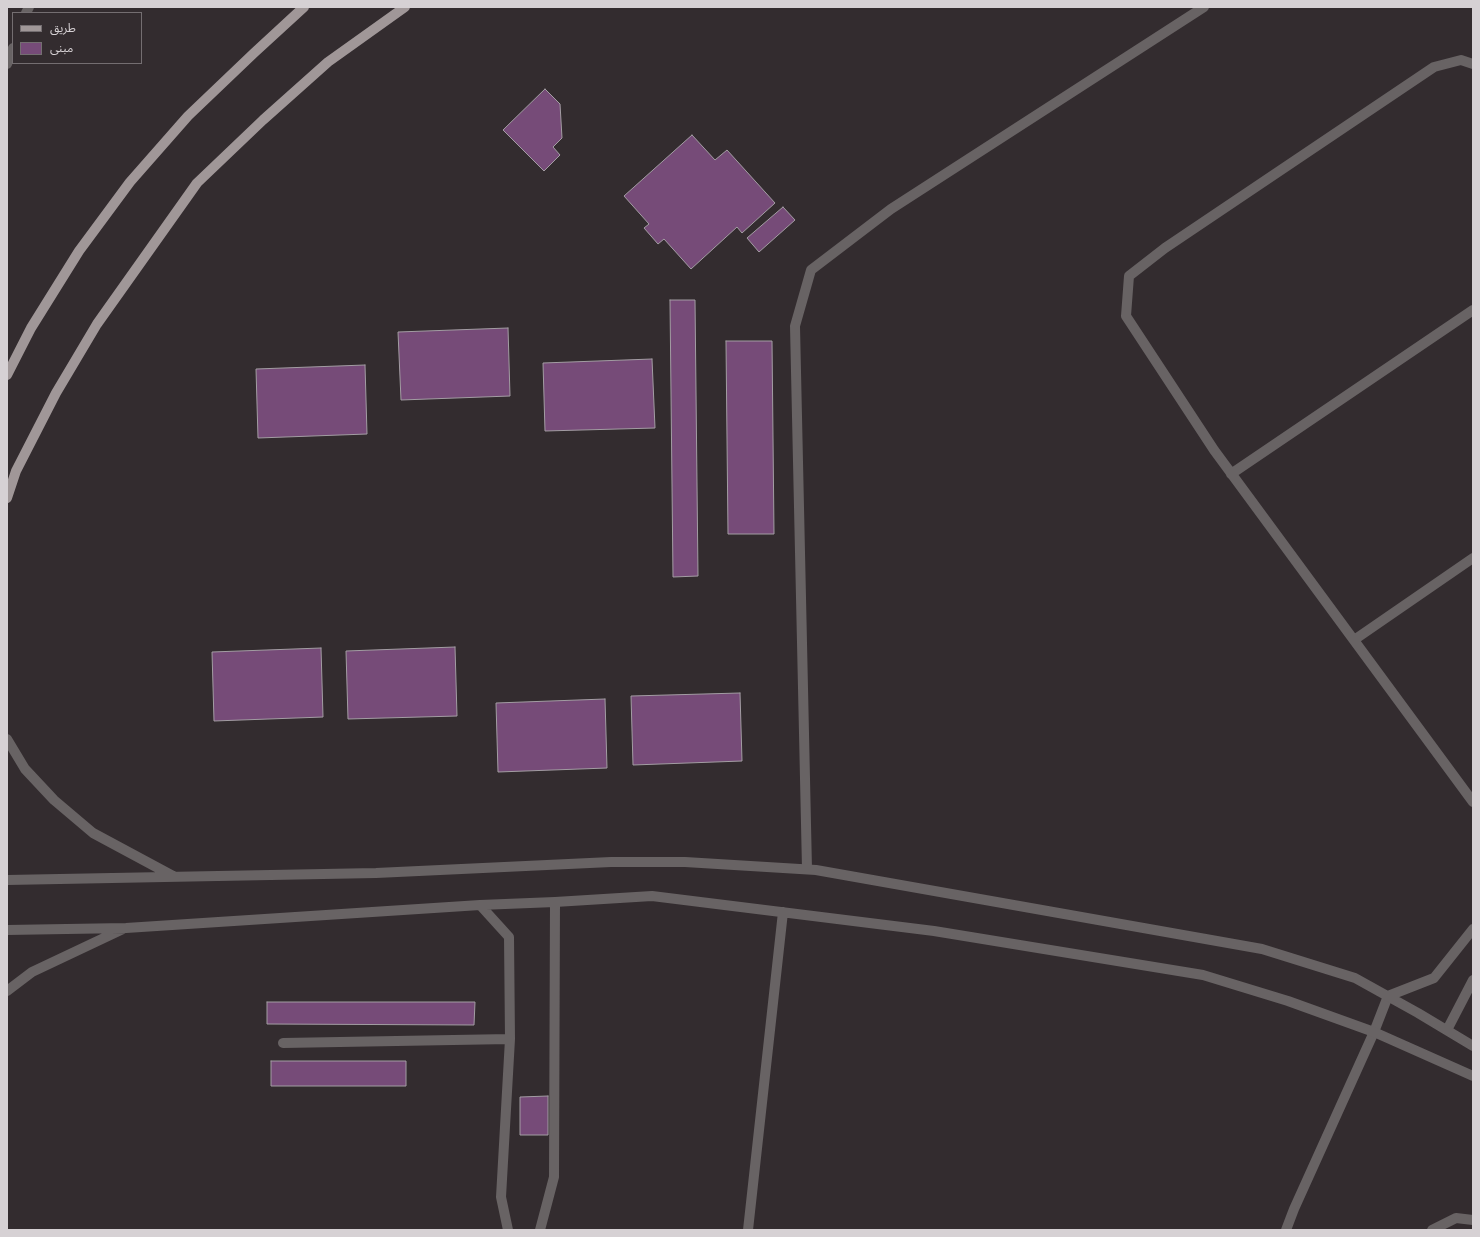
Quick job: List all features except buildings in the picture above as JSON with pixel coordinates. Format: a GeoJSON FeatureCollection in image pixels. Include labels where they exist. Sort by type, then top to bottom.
{"type":"FeatureCollection","features":[{"type":"Feature","properties":{"kind":"main road"},"geometry":{"type":"LineString","coordinates":[[7,375],[31,328],[79,250],[130,182],[188,116],[304,7]]}},
{"type":"Feature","properties":{"kind":"main road"},"geometry":{"type":"LineString","coordinates":[[7,498],[16,471],[56,393],[97,324],[197,183],[263,120],[328,62],[404,7]]}},
{"type":"Feature","properties":{"kind":"street"},"geometry":{"type":"LineString","coordinates":[[807,869],[795,326],[811,270],[891,209],[1204,7]]}},
{"type":"Feature","properties":{"kind":"street"},"geometry":{"type":"LineString","coordinates":[[7,64],[12,51]]}},
{"type":"Feature","properties":{"kind":"street"},"geometry":{"type":"LineString","coordinates":[[1473,64],[1461,60],[1434,67],[1164,248],[1129,276],[1126,316],[1231,474],[1473,802]]}},
{"type":"Feature","properties":{"kind":"street"},"geometry":{"type":"LineString","coordinates":[[1231,474],[1473,310]]}},
{"type":"Feature","properties":{"kind":"street"},"geometry":{"type":"LineString","coordinates":[[1354,640],[1473,558]]}},
{"type":"Feature","properties":{"kind":"street"},"geometry":{"type":"LineString","coordinates":[[7,740],[25,769],[54,800],[94,833],[175,876]]}},
{"type":"Feature","properties":{"kind":"street"},"geometry":{"type":"LineString","coordinates":[[7,880],[376,873],[611,862],[685,862],[807,869],[1262,949],[1355,978],[1473,1046]]}},
{"type":"Feature","properties":{"kind":"street"},"geometry":{"type":"LineString","coordinates":[[7,930],[126,928],[480,905],[652,896],[934,930],[1204,975],[1288,1001],[1374,1032],[1473,1076]]}},
{"type":"Feature","properties":{"kind":"street"},"geometry":{"type":"LineString","coordinates":[[540,1230],[554,1177],[555,902]]}},
{"type":"Feature","properties":{"kind":"street"},"geometry":{"type":"LineString","coordinates":[[480,905],[509,936],[510,1039],[501,1197],[508,1230]]}},
{"type":"Feature","properties":{"kind":"street"},"geometry":{"type":"LineString","coordinates":[[748,1230],[783,912]]}},
{"type":"Feature","properties":{"kind":"street"},"geometry":{"type":"LineString","coordinates":[[7,991],[32,972],[126,928]]}},
{"type":"Feature","properties":{"kind":"street"},"geometry":{"type":"LineString","coordinates":[[1286,1230],[1294,1209],[1374,1032],[1388,996],[1434,978],[1473,929]]}},
{"type":"Feature","properties":{"kind":"street"},"geometry":{"type":"LineString","coordinates":[[1447,1030],[1473,980]]}},
{"type":"Feature","properties":{"kind":"street"},"geometry":{"type":"LineString","coordinates":[[283,1042],[510,1039]]}},
{"type":"Feature","properties":{"kind":"street"},"geometry":{"type":"LineString","coordinates":[[1432,1230],[1456,1218],[1473,1220]]}}]}
